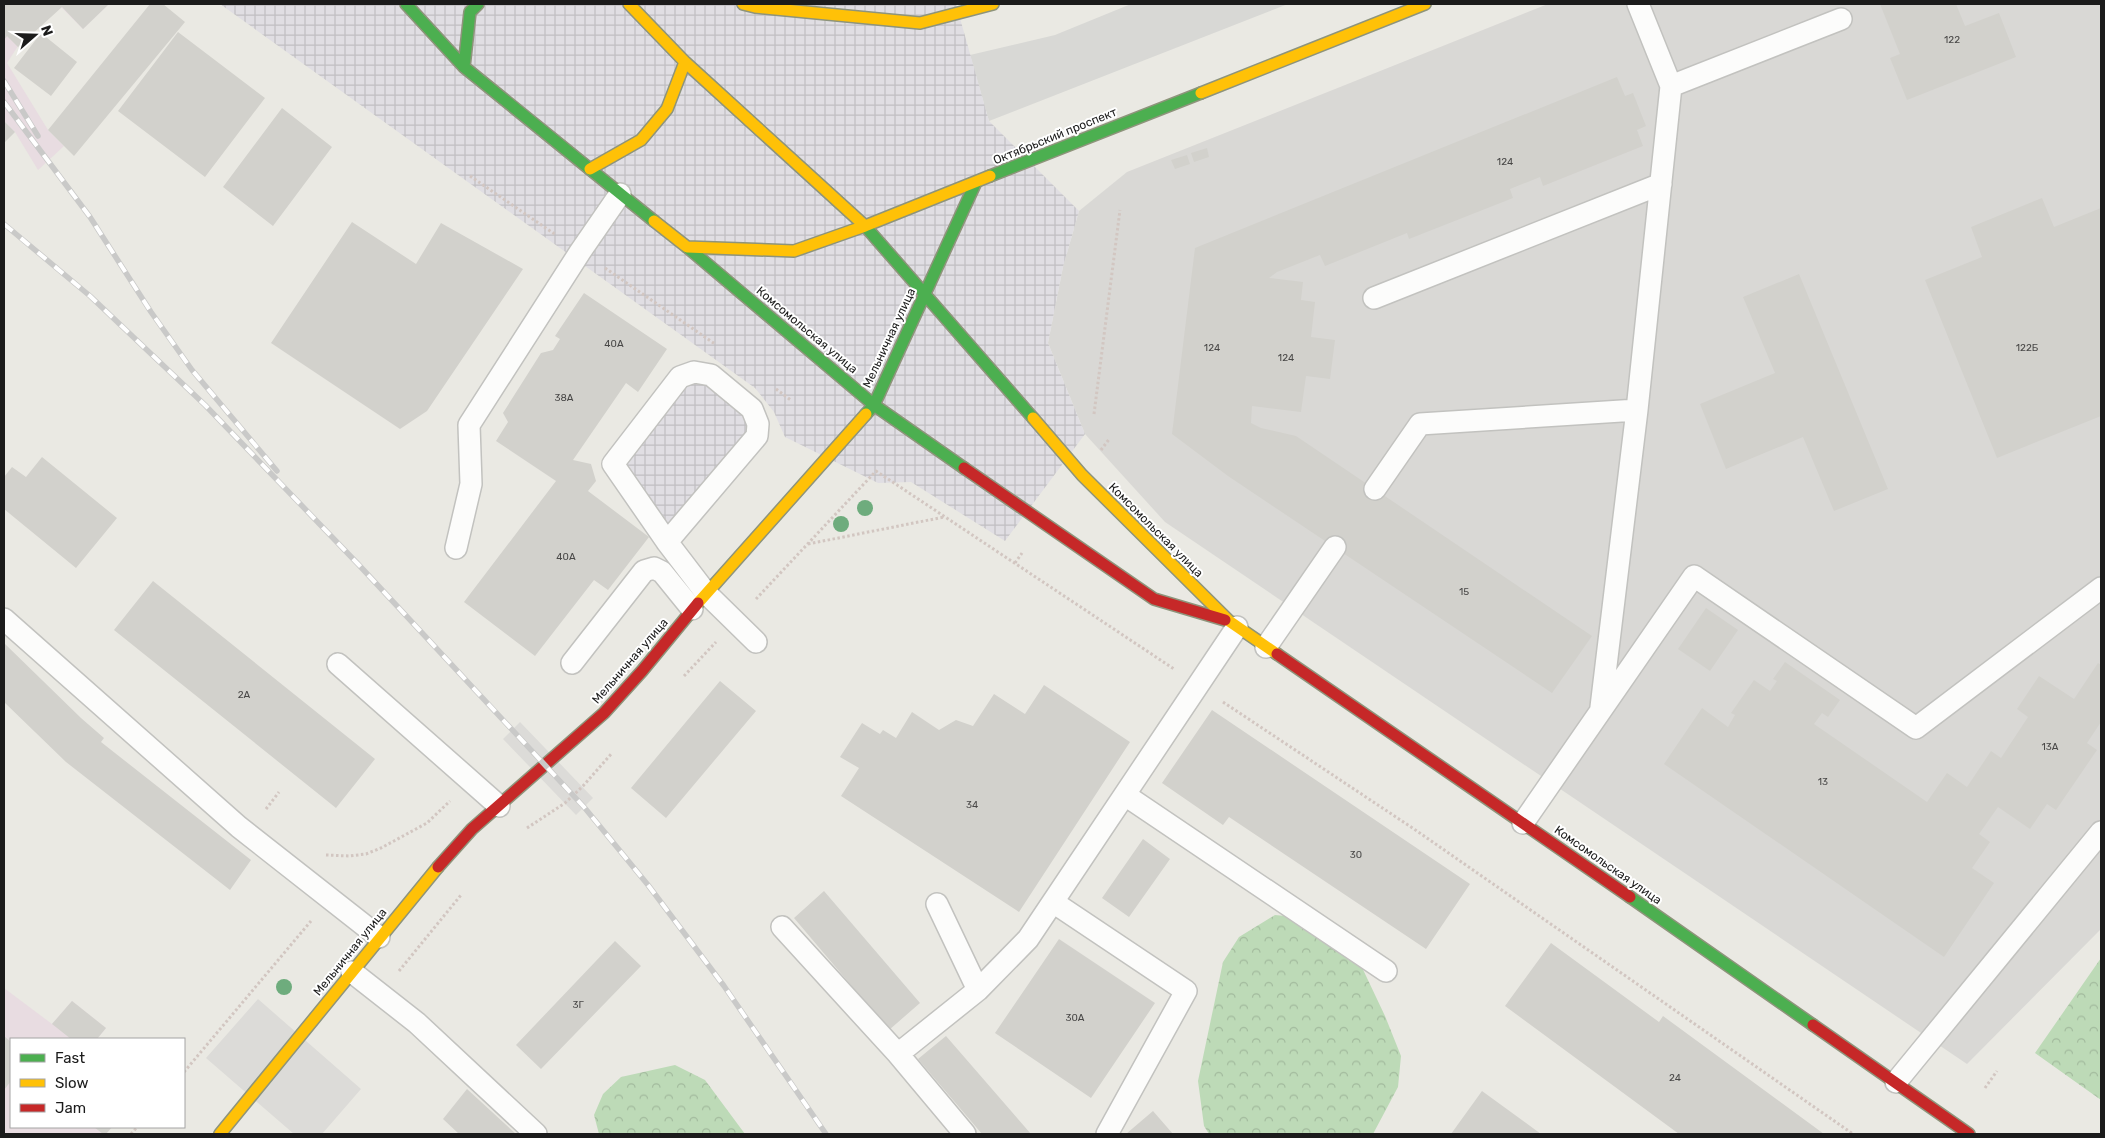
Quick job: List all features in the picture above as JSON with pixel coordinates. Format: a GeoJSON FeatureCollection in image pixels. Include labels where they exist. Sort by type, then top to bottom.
{"type":"FeatureCollection","features":[{"type":"Feature","properties":{"kind":"main road","name":"Комсомольская улица"},"geometry":{"type":"LineString","coordinates":[[406,4],[464,67],[687,247],[874,405],[1044,525],[1154,599],[1233,624]]}},
{"type":"Feature","properties":{"kind":"main road"},"geometry":{"type":"LineString","coordinates":[[464,67],[470,12],[478,4]]}},
{"type":"Feature","properties":{"kind":"main road","name":"Комсомольская улица"},"geometry":{"type":"LineString","coordinates":[[629,4],[684,62],[865,226],[924,296],[1082,475],[1233,624],[1523,823],[1969,1134]]}},
{"type":"Feature","properties":{"kind":"main road"},"geometry":{"type":"LineString","coordinates":[[743,4],[755,7],[920,24],[993,4]]}},
{"type":"Feature","properties":{"kind":"main road","name":"Октябрьский проспект"},"geometry":{"type":"LineString","coordinates":[[687,247],[794,251],[865,226],[1424,4]]}},
{"type":"Feature","properties":{"kind":"main road"},"geometry":{"type":"LineString","coordinates":[[590,170],[641,140],[667,109],[684,62]]}},
{"type":"Feature","properties":{"kind":"main road","name":"Мельничная улица"},"geometry":{"type":"LineString","coordinates":[[220,1134],[379,937],[461,841],[604,713],[642,672],[706,593],[874,405],[976,182]]}},
{"type":"Feature","properties":{"kind":"lane"},"geometry":{"type":"LineString","coordinates":[[1601,710],[1637,410],[1671,86],[1638,4]]}},
{"type":"Feature","properties":{"kind":"lane"},"geometry":{"type":"LineString","coordinates":[[1671,86],[1841,19]]}},
{"type":"Feature","properties":{"kind":"lane"},"geometry":{"type":"LineString","coordinates":[[1374,298],[1661,184]]}},
{"type":"Feature","properties":{"kind":"lane"},"geometry":{"type":"LineString","coordinates":[[456,548],[471,484],[469,425],[580,252],[620,194]]}},
{"type":"Feature","properties":{"kind":"lane"},"geometry":{"type":"LineString","coordinates":[[667,542],[757,436],[758,424],[752,409],[711,375],[694,372],[680,377],[613,464],[667,542],[706,593],[756,642]]}},
{"type":"Feature","properties":{"kind":"lane"},"geometry":{"type":"LineString","coordinates":[[1375,489],[1420,424],[1637,410]]}},
{"type":"Feature","properties":{"kind":"lane"},"geometry":{"type":"LineString","coordinates":[[1266,647],[1335,548]]}},
{"type":"Feature","properties":{"kind":"lane"},"geometry":{"type":"LineString","coordinates":[[572,663],[644,571],[654,568],[662,572],[692,609]]}},
{"type":"Feature","properties":{"kind":"lane"},"geometry":{"type":"LineString","coordinates":[[1523,823],[1694,576],[1916,728],[2101,588]]}},
{"type":"Feature","properties":{"kind":"lane"},"geometry":{"type":"LineString","coordinates":[[4,619],[239,827],[379,937]]}},
{"type":"Feature","properties":{"kind":"lane"},"geometry":{"type":"LineString","coordinates":[[898,1054],[978,990],[1028,939],[1198,685],[1233,624]]}},
{"type":"Feature","properties":{"kind":"lane"},"geometry":{"type":"LineString","coordinates":[[338,664],[498,806]]}},
{"type":"Feature","properties":{"kind":"lane"},"geometry":{"type":"LineString","coordinates":[[1125,795],[1386,971]]}},
{"type":"Feature","properties":{"kind":"lane"},"geometry":{"type":"LineString","coordinates":[[1896,1082],[2101,832]]}},
{"type":"Feature","properties":{"kind":"lane"},"geometry":{"type":"LineString","coordinates":[[1053,902],[1186,991],[1107,1134]]}},
{"type":"Feature","properties":{"kind":"lane"},"geometry":{"type":"LineString","coordinates":[[937,904],[978,990]]}},
{"type":"Feature","properties":{"kind":"lane"},"geometry":{"type":"LineString","coordinates":[[782,927],[898,1054],[965,1134]]}},
{"type":"Feature","properties":{"kind":"lane"},"geometry":{"type":"LineString","coordinates":[[352,972],[417,1023],[536,1134]]}},
{"type":"Feature","properties":{"kind":"path"},"geometry":{"type":"LineString","coordinates":[[470,176],[718,347]]}},
{"type":"Feature","properties":{"kind":"path"},"geometry":{"type":"LineString","coordinates":[[1094,414],[1120,210]]}},
{"type":"Feature","properties":{"kind":"path"},"geometry":{"type":"LineString","coordinates":[[770,384],[792,400]]}},
{"type":"Feature","properties":{"kind":"path"},"geometry":{"type":"LineString","coordinates":[[876,471],[1414,829],[1853,1134]]}},
{"type":"Feature","properties":{"kind":"path"},"geometry":{"type":"LineString","coordinates":[[807,545],[945,516]]}},
{"type":"Feature","properties":{"kind":"path"},"geometry":{"type":"LineString","coordinates":[[1015,563],[1022,553]]}},
{"type":"Feature","properties":{"kind":"path"},"geometry":{"type":"LineString","coordinates":[[525,829],[565,803],[583,786],[615,749]]}},
{"type":"Feature","properties":{"kind":"path"},"geometry":{"type":"LineString","coordinates":[[264,811],[279,792]]}},
{"type":"Feature","properties":{"kind":"path"},"geometry":{"type":"LineString","coordinates":[[323,855],[333,857],[366,854],[427,824]]}},
{"type":"Feature","properties":{"kind":"path"},"geometry":{"type":"LineString","coordinates":[[185,1071],[312,920]]}},
{"type":"Feature","properties":{"kind":"path"},"geometry":{"type":"LineString","coordinates":[[1985,1088],[1997,1071]]}},
{"type":"Feature","properties":{"kind":"shaded area"},"geometry":{"type":"Polygon","coordinates":[[[4,4],[109,4],[83,29],[61,7],[18,46],[7,63],[48,130],[64,146],[38,170],[15,132],[4,121],[4,4]]]}},
{"type":"Feature","properties":{"kind":"shaded area"},"geometry":{"type":"Polygon","coordinates":[[[220,4],[956,4],[989,121],[1079,211],[1063,267],[1048,343],[1085,434],[1005,541],[911,482],[878,483],[785,437],[774,412],[755,388],[220,4]]]}},
{"type":"Feature","properties":{"kind":"shaded area"},"geometry":{"type":"Polygon","coordinates":[[[1131,4],[1288,4],[989,121],[970,55],[1055,35],[1131,4]]]}},
{"type":"Feature","properties":{"kind":"shaded area"},"geometry":{"type":"Polygon","coordinates":[[[1548,4],[2101,4],[2101,929],[1967,1064],[1165,522],[1085,434],[1048,343],[1063,267],[1079,211],[1127,172],[1548,4]]]}},
{"type":"Feature","properties":{"kind":"shaded area"},"geometry":{"type":"Polygon","coordinates":[[[694,372],[758,424],[667,542],[613,464],[694,372]]]}},
{"type":"Feature","properties":{"kind":"shaded area"},"geometry":{"type":"Polygon","coordinates":[[[4,988],[52,1024],[72,1001],[106,1028],[98,1038],[10,1038],[10,1128],[111,1128],[106,1134],[4,1134],[4,988]]]}},
{"type":"Feature","properties":{"kind":"green space"},"geometry":{"type":"Polygon","coordinates":[[[1275,915],[1307,918],[1358,959],[1385,1016],[1401,1056],[1398,1087],[1373,1134],[1209,1134],[1204,1126],[1198,1081],[1223,962],[1239,937],[1275,915]]]}},
{"type":"Feature","properties":{"kind":"green space"},"geometry":{"type":"Polygon","coordinates":[[[2101,958],[2101,1100],[2035,1053],[2101,958]]]}},
{"type":"Feature","properties":{"kind":"green space"},"geometry":{"type":"Polygon","coordinates":[[[675,1065],[705,1080],[745,1134],[599,1134],[594,1115],[603,1094],[621,1077],[675,1065]]]}},
{"type":"Feature","properties":{"kind":"pier"},"geometry":{"type":"Polygon","coordinates":[[[520,722],[593,798],[576,815],[503,739],[520,722]]]}},
{"type":"Feature","properties":{"kind":"pier"},"geometry":{"type":"Polygon","coordinates":[[[258,999],[361,1089],[322,1134],[294,1134],[206,1058],[258,999]]]}},
{"type":"Feature","properties":{"kind":"building"},"geometry":{"type":"Polygon","coordinates":[[[4,4],[109,4],[83,29],[62,7],[18,47],[7,36],[4,40],[4,4]]]}},
{"type":"Feature","properties":{"kind":"building"},"geometry":{"type":"Polygon","coordinates":[[[150,4],[163,4],[185,22],[74,156],[48,130],[150,4]]]}},
{"type":"Feature","properties":{"kind":"building"},"geometry":{"type":"Polygon","coordinates":[[[1880,4],[1956,4],[1965,26],[1999,13],[2016,57],[1907,100],[1890,58],[1900,54],[1880,4]]]}},
{"type":"Feature","properties":{"kind":"building"},"geometry":{"type":"Polygon","coordinates":[[[178,32],[265,98],[205,177],[118,111],[178,32]]]}},
{"type":"Feature","properties":{"kind":"building"},"geometry":{"type":"Polygon","coordinates":[[[41,33],[77,62],[51,96],[14,68],[41,33]]]}},
{"type":"Feature","properties":{"kind":"building"},"geometry":{"type":"Polygon","coordinates":[[[1617,77],[1625,96],[1633,93],[1646,126],[1637,130],[1643,146],[1543,186],[1540,177],[1510,189],[1513,198],[1409,239],[1407,233],[1325,266],[1320,255],[1277,272],[1269,278],[1303,282],[1301,300],[1315,302],[1311,337],[1335,340],[1330,379],[1306,376],[1301,412],[1252,406],[1251,423],[1261,428],[1296,436],[1592,636],[1552,693],[1228,476],[1172,434],[1195,248],[1617,77]]]}},
{"type":"Feature","properties":{"kind":"building"},"geometry":{"type":"Polygon","coordinates":[[[282,108],[332,147],[273,226],[223,187],[282,108]]]}},
{"type":"Feature","properties":{"kind":"building"},"geometry":{"type":"Polygon","coordinates":[[[4,121],[15,132],[4,143],[4,121]]]}},
{"type":"Feature","properties":{"kind":"building"},"geometry":{"type":"Polygon","coordinates":[[[1207,148],[1209,157],[1194,162],[1191,153],[1207,148]]]}},
{"type":"Feature","properties":{"kind":"building"},"geometry":{"type":"Polygon","coordinates":[[[1187,155],[1190,164],[1175,169],[1171,160],[1187,155]]]}},
{"type":"Feature","properties":{"kind":"building"},"geometry":{"type":"Polygon","coordinates":[[[2042,198],[2054,227],[2101,208],[2101,416],[1997,458],[1925,280],[1982,257],[1971,227],[2042,198]]]}},
{"type":"Feature","properties":{"kind":"building"},"geometry":{"type":"Polygon","coordinates":[[[352,222],[416,264],[441,223],[523,269],[427,411],[400,429],[271,343],[352,222]]]}},
{"type":"Feature","properties":{"kind":"building"},"geometry":{"type":"Polygon","coordinates":[[[1799,274],[1888,489],[1834,511],[1803,437],[1726,469],[1700,404],[1775,373],[1743,297],[1799,274]]]}},
{"type":"Feature","properties":{"kind":"building"},"geometry":{"type":"Polygon","coordinates":[[[584,293],[667,349],[638,392],[626,383],[573,460],[591,464],[596,481],[588,491],[649,537],[608,590],[594,580],[535,656],[464,602],[556,481],[496,441],[508,422],[503,413],[541,353],[553,350],[560,339],[555,336],[584,293]]]}},
{"type":"Feature","properties":{"kind":"building"},"geometry":{"type":"Polygon","coordinates":[[[42,457],[117,518],[76,568],[4,509],[4,477],[12,467],[26,477],[42,457]]]}},
{"type":"Feature","properties":{"kind":"building"},"geometry":{"type":"Polygon","coordinates":[[[153,581],[375,759],[336,808],[114,630],[153,581]]]}},
{"type":"Feature","properties":{"kind":"building"},"geometry":{"type":"Polygon","coordinates":[[[1706,608],[1738,630],[1710,671],[1678,649],[1706,608]]]}},
{"type":"Feature","properties":{"kind":"building"},"geometry":{"type":"Polygon","coordinates":[[[4,643],[104,738],[101,742],[251,860],[230,890],[66,762],[4,702],[4,643]]]}},
{"type":"Feature","properties":{"kind":"building"},"geometry":{"type":"Polygon","coordinates":[[[1785,662],[1840,700],[1828,717],[1822,713],[1814,724],[1927,802],[1947,773],[1967,787],[1991,751],[2001,758],[2028,717],[2017,709],[2039,676],[2074,699],[2098,663],[2101,665],[2101,722],[2087,743],[2097,750],[2056,810],[2047,804],[2030,829],[1998,807],[1979,834],[1990,842],[1972,868],[1994,883],[1944,957],[1664,764],[1702,708],[1728,727],[1735,715],[1731,713],[1754,680],[1770,691],[1777,681],[1773,679],[1785,662]]]}},
{"type":"Feature","properties":{"kind":"building"},"geometry":{"type":"Polygon","coordinates":[[[720,681],[756,711],[666,818],[631,788],[720,681]]]}},
{"type":"Feature","properties":{"kind":"building"},"geometry":{"type":"Polygon","coordinates":[[[1044,685],[1130,742],[1019,912],[841,796],[859,768],[840,757],[862,723],[880,734],[883,730],[896,738],[912,712],[939,730],[956,720],[973,726],[994,694],[1025,714],[1044,685]]]}},
{"type":"Feature","properties":{"kind":"building"},"geometry":{"type":"Polygon","coordinates":[[[1212,710],[1470,884],[1426,949],[1229,817],[1223,825],[1162,783],[1212,710]]]}},
{"type":"Feature","properties":{"kind":"building"},"geometry":{"type":"Polygon","coordinates":[[[1143,839],[1170,859],[1129,917],[1102,898],[1143,839]]]}},
{"type":"Feature","properties":{"kind":"building"},"geometry":{"type":"Polygon","coordinates":[[[824,891],[920,1003],[889,1030],[794,918],[824,891]]]}},
{"type":"Feature","properties":{"kind":"building"},"geometry":{"type":"Polygon","coordinates":[[[1059,939],[1155,1003],[1091,1098],[995,1033],[1059,939]]]}},
{"type":"Feature","properties":{"kind":"building"},"geometry":{"type":"Polygon","coordinates":[[[615,941],[641,966],[541,1069],[516,1045],[615,941]]]}},
{"type":"Feature","properties":{"kind":"building"},"geometry":{"type":"Polygon","coordinates":[[[1551,943],[1659,1022],[1663,1016],[1824,1134],[1679,1134],[1505,1006],[1551,943]]]}},
{"type":"Feature","properties":{"kind":"building"},"geometry":{"type":"Polygon","coordinates":[[[72,1001],[106,1028],[98,1038],[70,1038],[52,1024],[72,1001]]]}},
{"type":"Feature","properties":{"kind":"building"},"geometry":{"type":"Polygon","coordinates":[[[4,1036],[10,1041],[10,1082],[4,1090],[4,1036]]]}},
{"type":"Feature","properties":{"kind":"building"},"geometry":{"type":"Polygon","coordinates":[[[946,1036],[1031,1134],[982,1134],[918,1059],[946,1036]]]}},
{"type":"Feature","properties":{"kind":"building"},"geometry":{"type":"Polygon","coordinates":[[[467,1089],[516,1134],[459,1134],[443,1119],[467,1089]]]}},
{"type":"Feature","properties":{"kind":"building"},"geometry":{"type":"Polygon","coordinates":[[[1482,1091],[1541,1134],[1451,1134],[1482,1091]]]}},
{"type":"Feature","properties":{"kind":"building"},"geometry":{"type":"Polygon","coordinates":[[[1153,1111],[1173,1134],[1126,1134],[1153,1111]]]}},
{"type":"Feature","properties":{"kind":"building"},"geometry":{"type":"Polygon","coordinates":[[[95,1128],[111,1128],[106,1134],[95,1128]]]}},
{"type":"Feature","properties":{"kind":"railway"},"geometry":{"type":"LineString","coordinates":[[4,81],[38,136]]}},
{"type":"Feature","properties":{"kind":"railway"},"geometry":{"type":"LineString","coordinates":[[4,102],[90,217],[151,312],[192,370],[277,471]]}},
{"type":"Feature","properties":{"kind":"railway"},"geometry":{"type":"LineString","coordinates":[[4,224],[90,296],[205,405],[358,564],[584,807],[648,885],[724,986],[826,1134]]}},
{"type":"Feature","properties":{"kind":"traffic: fast"},"geometry":{"type":"LineString","coordinates":[[406,4],[464,67],[654,221]]}},
{"type":"Feature","properties":{"kind":"traffic: fast"},"geometry":{"type":"LineString","coordinates":[[464,67],[470,12],[478,4]]}},
{"type":"Feature","properties":{"kind":"traffic: fast"},"geometry":{"type":"LineString","coordinates":[[990,176],[1201,93]]}},
{"type":"Feature","properties":{"kind":"traffic: fast"},"geometry":{"type":"LineString","coordinates":[[866,414],[874,405],[976,182]]}},
{"type":"Feature","properties":{"kind":"traffic: fast"},"geometry":{"type":"LineString","coordinates":[[865,226],[1033,418]]}},
{"type":"Feature","properties":{"kind":"traffic: fast"},"geometry":{"type":"LineString","coordinates":[[687,247],[874,405],[964,468]]}},
{"type":"Feature","properties":{"kind":"traffic: fast"},"geometry":{"type":"LineString","coordinates":[[1630,897],[1813,1025]]}},
{"type":"Feature","properties":{"kind":"traffic: slow"},"geometry":{"type":"LineString","coordinates":[[629,4],[685,62],[865,226]]}},
{"type":"Feature","properties":{"kind":"traffic: slow"},"geometry":{"type":"LineString","coordinates":[[743,4],[755,7],[920,23],[993,4]]}},
{"type":"Feature","properties":{"kind":"traffic: slow"},"geometry":{"type":"LineString","coordinates":[[1201,93],[1425,4]]}},
{"type":"Feature","properties":{"kind":"traffic: slow"},"geometry":{"type":"LineString","coordinates":[[590,169],[641,140],[667,109],[685,62]]}},
{"type":"Feature","properties":{"kind":"traffic: slow"},"geometry":{"type":"LineString","coordinates":[[654,221],[687,247],[794,251],[865,226],[990,176]]}},
{"type":"Feature","properties":{"kind":"traffic: slow"},"geometry":{"type":"LineString","coordinates":[[698,603],[866,414]]}},
{"type":"Feature","properties":{"kind":"traffic: slow"},"geometry":{"type":"LineString","coordinates":[[1033,418],[1082,475],[1229,621],[1277,654]]}},
{"type":"Feature","properties":{"kind":"traffic: slow"},"geometry":{"type":"LineString","coordinates":[[220,1134],[438,867]]}},
{"type":"Feature","properties":{"kind":"traffic: jam"},"geometry":{"type":"LineString","coordinates":[[964,468],[1154,599],[1225,620]]}},
{"type":"Feature","properties":{"kind":"traffic: jam"},"geometry":{"type":"LineString","coordinates":[[438,867],[472,829],[604,713],[642,671],[698,603]]}},
{"type":"Feature","properties":{"kind":"traffic: jam"},"geometry":{"type":"LineString","coordinates":[[1277,654],[1630,897]]}},
{"type":"Feature","properties":{"kind":"traffic: jam"},"geometry":{"type":"LineString","coordinates":[[1813,1025],[1969,1134]]}}]}
